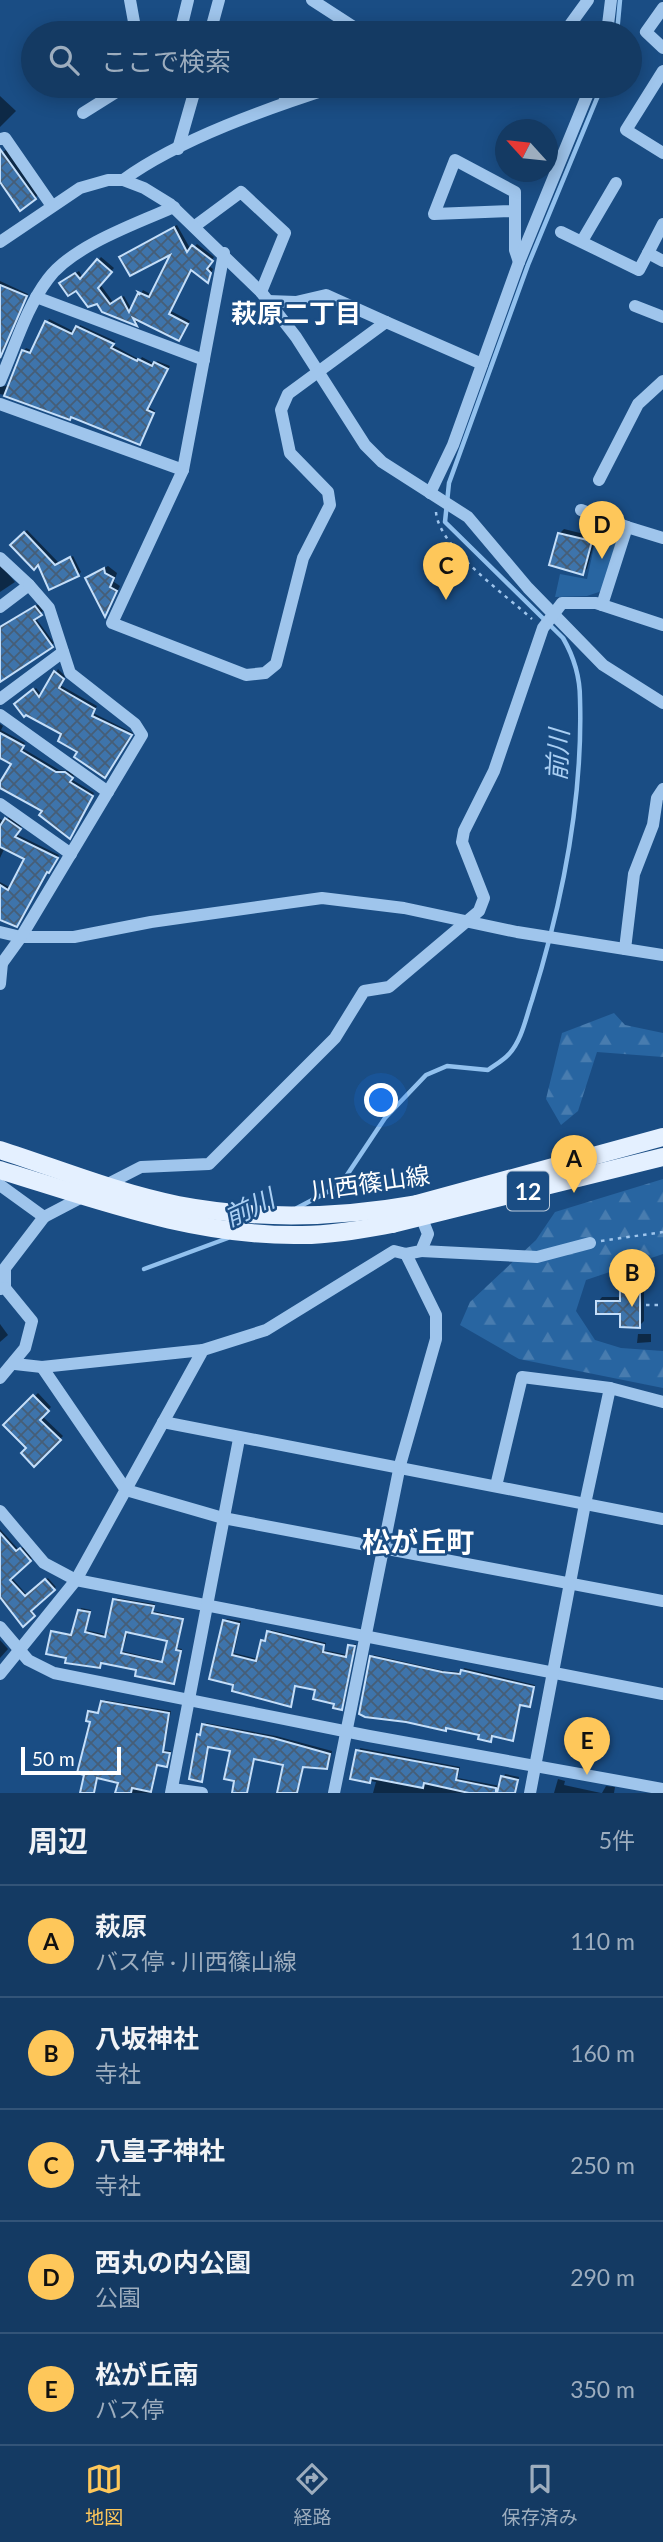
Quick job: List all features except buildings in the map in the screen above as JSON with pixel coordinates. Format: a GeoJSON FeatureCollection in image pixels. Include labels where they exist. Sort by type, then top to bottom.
{"type":"FeatureCollection","features":[{"type":"Feature","properties":{"kind":"main road","name":"川西篠山線"},"geometry":{"type":"LineString","coordinates":[[0,1170],[174,1222],[302,1235],[392,1224],[419,1211],[663,1137]]}},
{"type":"Feature","properties":{"kind":"main road","name":"川西篠山線"},"geometry":{"type":"LineString","coordinates":[[0,1150],[133,1193],[218,1211],[301,1216],[419,1211],[663,1157]]}},
{"type":"Feature","properties":{"kind":"street"},"geometry":{"type":"LineString","coordinates":[[130,0],[134,21]]}},
{"type":"Feature","properties":{"kind":"street"},"geometry":{"type":"LineString","coordinates":[[183,21],[188,0]]}},
{"type":"Feature","properties":{"kind":"street"},"geometry":{"type":"LineString","coordinates":[[216,21],[219,0]]}},
{"type":"Feature","properties":{"kind":"street"},"geometry":{"type":"LineString","coordinates":[[312,0],[344,21]]}},
{"type":"Feature","properties":{"kind":"street"},"geometry":{"type":"LineString","coordinates":[[573,21],[588,0]]}},
{"type":"Feature","properties":{"kind":"street"},"geometry":{"type":"LineString","coordinates":[[608,21],[611,0]]}},
{"type":"Feature","properties":{"kind":"street"},"geometry":{"type":"LineString","coordinates":[[663,8],[646,32],[663,48]]}},
{"type":"Feature","properties":{"kind":"street"},"geometry":{"type":"LineString","coordinates":[[663,71],[626,130],[663,153]]}},
{"type":"Feature","properties":{"kind":"street"},"geometry":{"type":"LineString","coordinates":[[83,113],[107,98]]}},
{"type":"Feature","properties":{"kind":"street"},"geometry":{"type":"LineString","coordinates":[[178,149],[193,98]]}},
{"type":"Feature","properties":{"kind":"street"},"geometry":{"type":"LineString","coordinates":[[287,98],[290,101]]}},
{"type":"Feature","properties":{"kind":"street"},"geometry":{"type":"LineString","coordinates":[[0,242],[80,187],[123,180],[178,149],[299,98]]}},
{"type":"Feature","properties":{"kind":"street"},"geometry":{"type":"LineString","coordinates":[[432,495],[453,445],[519,262],[586,98]]}},
{"type":"Feature","properties":{"kind":"street"},"geometry":{"type":"LineString","coordinates":[[0,139],[5,138],[52,206]]}},
{"type":"Feature","properties":{"kind":"street"},"geometry":{"type":"LineString","coordinates":[[513,211],[434,214],[455,160],[515,192],[515,250],[519,262]]}},
{"type":"Feature","properties":{"kind":"street"},"geometry":{"type":"LineString","coordinates":[[123,180],[144,188],[174,207],[265,296],[365,445],[382,462],[468,517],[603,665],[663,703]]}},
{"type":"Feature","properties":{"kind":"street"},"geometry":{"type":"LineString","coordinates":[[582,241],[616,183]]}},
{"type":"Feature","properties":{"kind":"street"},"geometry":{"type":"LineString","coordinates":[[195,226],[241,192],[285,233],[265,296]]}},
{"type":"Feature","properties":{"kind":"street"},"geometry":{"type":"LineString","coordinates":[[0,381],[36,297],[50,276],[93,243],[174,207]]}},
{"type":"Feature","properties":{"kind":"street"},"geometry":{"type":"LineString","coordinates":[[561,232],[639,270],[663,224]]}},
{"type":"Feature","properties":{"kind":"street"},"geometry":{"type":"LineString","coordinates":[[224,253],[183,470],[112,623],[246,675],[265,673],[276,664],[303,558],[330,505],[328,492],[290,453],[281,410],[288,394],[386,322]]}},
{"type":"Feature","properties":{"kind":"street"},"geometry":{"type":"LineString","coordinates":[[648,253],[663,261]]}},
{"type":"Feature","properties":{"kind":"street"},"geometry":{"type":"LineString","coordinates":[[265,296],[296,302],[326,295],[482,364]]}},
{"type":"Feature","properties":{"kind":"street"},"geometry":{"type":"LineString","coordinates":[[36,297],[204,360]]}},
{"type":"Feature","properties":{"kind":"street"},"geometry":{"type":"LineString","coordinates":[[635,306],[663,317]]}},
{"type":"Feature","properties":{"kind":"street"},"geometry":{"type":"LineString","coordinates":[[599,480],[638,404],[663,381]]}},
{"type":"Feature","properties":{"kind":"street"},"geometry":{"type":"LineString","coordinates":[[0,404],[183,470]]}},
{"type":"Feature","properties":{"kind":"street"},"geometry":{"type":"LineString","coordinates":[[581,510],[663,538]]}},
{"type":"Feature","properties":{"kind":"street"},"geometry":{"type":"LineString","coordinates":[[601,605],[627,527]]}},
{"type":"Feature","properties":{"kind":"street"},"geometry":{"type":"LineString","coordinates":[[0,558],[49,608],[70,673],[135,724],[142,735],[21,937],[1,965],[0,984]]}},
{"type":"Feature","properties":{"kind":"street"},"geometry":{"type":"LineString","coordinates":[[0,607],[29,585]]}},
{"type":"Feature","properties":{"kind":"street"},"geometry":{"type":"LineString","coordinates":[[0,1378],[15,1364],[25,1348],[32,1321],[3,1288],[5,1268],[44,1217],[141,1167],[209,1164],[335,1038],[364,991],[389,987],[479,911],[484,898],[462,842],[464,831],[494,771],[529,660],[543,628],[562,603],[601,605],[663,625]]}},
{"type":"Feature","properties":{"kind":"street"},"geometry":{"type":"LineString","coordinates":[[0,699],[63,652]]}},
{"type":"Feature","properties":{"kind":"street"},"geometry":{"type":"LineString","coordinates":[[0,715],[108,792]]}},
{"type":"Feature","properties":{"kind":"street"},"geometry":{"type":"LineString","coordinates":[[625,949],[634,874],[653,825],[657,797],[663,789]]}},
{"type":"Feature","properties":{"kind":"street"},"geometry":{"type":"LineString","coordinates":[[0,804],[71,854]]}},
{"type":"Feature","properties":{"kind":"street"},"geometry":{"type":"LineString","coordinates":[[0,932],[21,937],[74,937],[151,922],[322,898],[404,908],[517,932],[663,955]]}},
{"type":"Feature","properties":{"kind":"street"},"geometry":{"type":"LineString","coordinates":[[0,1185],[44,1217]]}},
{"type":"Feature","properties":{"kind":"street"},"geometry":{"type":"LineString","coordinates":[[419,1211],[428,1234],[421,1251]]}},
{"type":"Feature","properties":{"kind":"street"},"geometry":{"type":"LineString","coordinates":[[15,1364],[42,1367],[203,1350],[266,1330],[394,1251],[406,1254],[421,1251],[537,1257],[590,1243]]}},
{"type":"Feature","properties":{"kind":"street"},"geometry":{"type":"LineString","coordinates":[[334,1793],[400,1465],[436,1339],[436,1315],[406,1254]]}},
{"type":"Feature","properties":{"kind":"street"},"geometry":{"type":"LineString","coordinates":[[0,1674],[76,1580],[203,1350]]}},
{"type":"Feature","properties":{"kind":"street"},"geometry":{"type":"LineString","coordinates":[[42,1367],[126,1490],[223,1518],[663,1601]]}},
{"type":"Feature","properties":{"kind":"street"},"geometry":{"type":"LineString","coordinates":[[496,1486],[522,1377],[610,1388],[663,1402]]}},
{"type":"Feature","properties":{"kind":"street"},"geometry":{"type":"LineString","coordinates":[[530,1793],[584,1504],[610,1388]]}},
{"type":"Feature","properties":{"kind":"street"},"geometry":{"type":"LineString","coordinates":[[163,1422],[239,1438],[400,1465],[663,1518]]}},
{"type":"Feature","properties":{"kind":"street"},"geometry":{"type":"LineString","coordinates":[[202,1793],[172,1791],[239,1438]]}},
{"type":"Feature","properties":{"kind":"street"},"geometry":{"type":"LineString","coordinates":[[0,1511],[44,1563],[76,1580],[663,1694]]}},
{"type":"Feature","properties":{"kind":"street"},"geometry":{"type":"LineString","coordinates":[[0,1627],[28,1660],[54,1673],[346,1732],[663,1789]]}},
{"type":"Feature","properties":{"kind":"path"},"geometry":{"type":"LineString","coordinates":[[432,495],[437,523],[457,551],[543,628]]}},
{"type":"Feature","properties":{"kind":"path"},"geometry":{"type":"LineString","coordinates":[[590,1243],[663,1232]]}},
{"type":"Feature","properties":{"kind":"path"},"geometry":{"type":"LineString","coordinates":[[646,1305],[663,1305]]}},
{"type":"Feature","properties":{"kind":"green space"},"geometry":{"type":"Polygon","coordinates":[[[596,538],[616,543],[602,591],[587,596],[555,597],[560,574],[587,579],[596,538]]]}},
{"type":"Feature","properties":{"kind":"green space"},"geometry":{"type":"Polygon","coordinates":[[[614,1013],[625,1025],[663,1033],[663,1057],[597,1052],[578,1111],[561,1125],[546,1099],[562,1033],[614,1013]]]}},
{"type":"Feature","properties":{"kind":"green space"},"geometry":{"type":"Polygon","coordinates":[[[663,1179],[663,1254],[586,1280],[576,1311],[595,1340],[621,1348],[663,1351],[663,1388],[519,1359],[460,1325],[470,1302],[536,1240],[555,1212],[663,1179]]]}},
{"type":"Feature","properties":{"kind":"waterway","name":"前川"},"geometry":{"type":"LineString","coordinates":[[618,21],[620,0]]}},
{"type":"Feature","properties":{"kind":"waterway","name":"前川"},"geometry":{"type":"LineString","coordinates":[[297,1208],[335,1188],[347,1175],[385,1118],[426,1075],[447,1066],[488,1070],[507,1056],[526,1021],[543,964],[561,889],[574,813],[580,737],[578,675],[563,638],[445,522],[449,483],[528,265],[597,98]]}},
{"type":"Feature","properties":{"kind":"waterway","name":"前川"},"geometry":{"type":"LineString","coordinates":[[144,1269],[228,1238]]}},
{"type":"Feature","properties":{"kind":"place","name":"西丸の内公園"},"geometry":{"type":"Point","coordinates":[602,559]}},
{"type":"Feature","properties":{"kind":"place","name":"八皇子神社"},"geometry":{"type":"Point","coordinates":[446,600]}},
{"type":"Feature","properties":{"kind":"place","name":"萩原"},"geometry":{"type":"Point","coordinates":[574,1193]}},
{"type":"Feature","properties":{"kind":"place","name":"八坂神社"},"geometry":{"type":"Point","coordinates":[632,1307]}},
{"type":"Feature","properties":{"kind":"place","name":"松が丘南"},"geometry":{"type":"Point","coordinates":[587,1775]}},
{"type":"Feature","properties":{"kind":"district","name":"萩原二丁目"},"geometry":{"type":"Point","coordinates":[296,313]}},
{"type":"Feature","properties":{"kind":"district","name":"松が丘町"},"geometry":{"type":"Point","coordinates":[418,1541]}}]}
